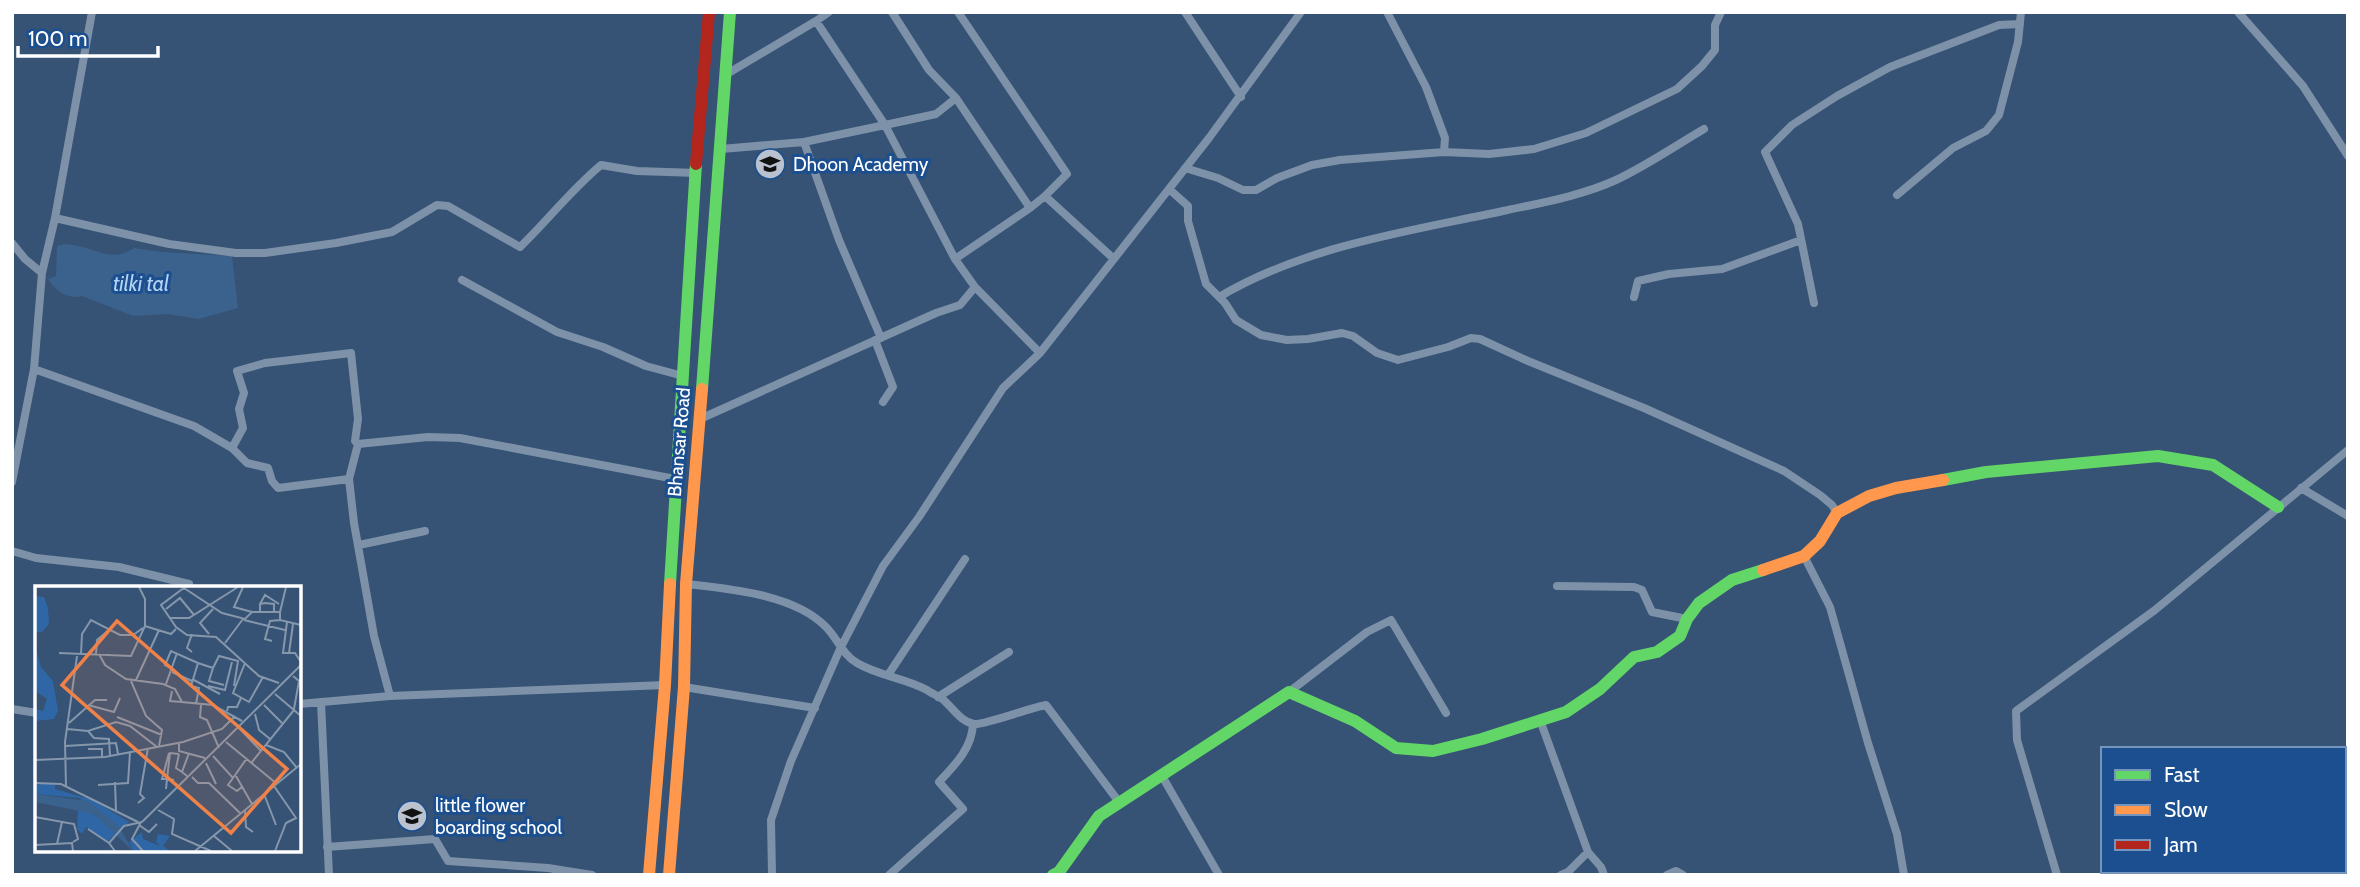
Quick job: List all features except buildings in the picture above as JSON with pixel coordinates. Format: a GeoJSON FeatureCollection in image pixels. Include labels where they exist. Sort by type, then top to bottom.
{"type":"FeatureCollection","features":[{"type":"Feature","properties":{"kind":"main road","name":"Bhansar Road"},"geometry":{"type":"LineString","coordinates":[[649,875],[665,685],[668,584],[709,12]]}},
{"type":"Feature","properties":{"kind":"main road","name":"Bhansar Road"},"geometry":{"type":"LineString","coordinates":[[669,875],[684,687],[686,584],[722,149],[730,12]]}},
{"type":"Feature","properties":{"kind":"main road"},"geometry":{"type":"LineString","coordinates":[[1053,875],[1059,872],[1099,816],[1138,788],[1162,776],[1289,692],[1355,721],[1396,748],[1433,751],[1566,712],[1600,689],[1634,657],[1657,652],[1680,636],[1699,603],[1732,580],[1804,556],[1820,541],[1837,513],[1869,496],[1895,488],[1986,472],[2158,456],[2213,465],[2278,507]]}},
{"type":"Feature","properties":{"kind":"street"},"geometry":{"type":"LineString","coordinates":[[12,482],[34,369],[42,273],[55,218],[92,12]]}},
{"type":"Feature","properties":{"kind":"street"},"geometry":{"type":"LineString","coordinates":[[725,75],[829,12]]}},
{"type":"Feature","properties":{"kind":"street"},"geometry":{"type":"LineString","coordinates":[[892,12],[929,70],[956,98],[1030,208]]}},
{"type":"Feature","properties":{"kind":"street"},"geometry":{"type":"LineString","coordinates":[[955,259],[1030,208],[1067,174],[958,12]]}},
{"type":"Feature","properties":{"kind":"street"},"geometry":{"type":"LineString","coordinates":[[1185,12],[1241,97]]}},
{"type":"Feature","properties":{"kind":"street"},"geometry":{"type":"LineString","coordinates":[[772,875],[771,820],[792,761],[840,649],[883,566],[919,517],[1003,388],[1040,353],[1241,97],[1301,12]]}},
{"type":"Feature","properties":{"kind":"street"},"geometry":{"type":"LineString","coordinates":[[1387,12],[1426,87],[1445,138],[1444,152]]}},
{"type":"Feature","properties":{"kind":"street"},"geometry":{"type":"LineString","coordinates":[[1185,168],[1218,178],[1243,190],[1256,190],[1277,178],[1312,165],[1371,157],[1444,152],[1489,154],[1534,149],[1586,133],[1677,89],[1715,50],[1715,25],[1721,12]]}},
{"type":"Feature","properties":{"kind":"street"},"geometry":{"type":"LineString","coordinates":[[1897,195],[1953,148],[1986,131],[1999,115],[2018,42],[2021,12]]}},
{"type":"Feature","properties":{"kind":"street"},"geometry":{"type":"LineString","coordinates":[[2238,12],[2303,86],[2348,156]]}},
{"type":"Feature","properties":{"kind":"street"},"geometry":{"type":"LineString","coordinates":[[816,21],[885,125],[955,259],[975,287],[1040,353]]}},
{"type":"Feature","properties":{"kind":"street"},"geometry":{"type":"LineString","coordinates":[[1814,303],[1793,211],[1765,152],[1792,125],[1890,67],[1999,25],[2020,23]]}},
{"type":"Feature","properties":{"kind":"street"},"geometry":{"type":"LineString","coordinates":[[722,149],[804,142],[936,114],[956,98]]}},
{"type":"Feature","properties":{"kind":"street"},"geometry":{"type":"LineString","coordinates":[[1219,296],[1245,281],[1312,254],[1553,201],[1616,181],[1704,130]]}},
{"type":"Feature","properties":{"kind":"street"},"geometry":{"type":"LineString","coordinates":[[804,142],[878,339],[893,387],[883,402]]}},
{"type":"Feature","properties":{"kind":"street"},"geometry":{"type":"LineString","coordinates":[[55,218],[169,244],[236,253],[265,253],[392,232],[437,205],[448,206],[520,247],[561,202],[601,165],[637,171],[697,173]]}},
{"type":"Feature","properties":{"kind":"street"},"geometry":{"type":"LineString","coordinates":[[1169,190],[1188,206],[1188,220],[1206,284],[1219,296],[1236,320],[1261,335],[1287,340],[1342,333],[1353,336],[1377,353],[1398,360],[1471,338],[1480,339],[1784,471],[1832,505],[1837,513]]}},
{"type":"Feature","properties":{"kind":"street"},"geometry":{"type":"LineString","coordinates":[[1045,196],[1114,259]]}},
{"type":"Feature","properties":{"kind":"street"},"geometry":{"type":"LineString","coordinates":[[1634,297],[1639,281],[1669,274],[1722,269],[1801,240]]}},
{"type":"Feature","properties":{"kind":"street"},"geometry":{"type":"LineString","coordinates":[[12,243],[25,259],[42,273]]}},
{"type":"Feature","properties":{"kind":"street"},"geometry":{"type":"LineString","coordinates":[[461,280],[557,332],[603,347],[646,366],[683,376]]}},
{"type":"Feature","properties":{"kind":"street"},"geometry":{"type":"LineString","coordinates":[[701,419],[960,305],[975,287]]}},
{"type":"Feature","properties":{"kind":"street"},"geometry":{"type":"LineString","coordinates":[[232,448],[243,428],[239,409],[244,393],[237,371],[265,363],[351,353],[358,419],[355,441],[358,444],[349,479],[374,636],[390,696]]}},
{"type":"Feature","properties":{"kind":"street"},"geometry":{"type":"LineString","coordinates":[[34,369],[194,426],[232,448],[247,463],[268,468],[272,481],[278,488],[349,479]]}},
{"type":"Feature","properties":{"kind":"street"},"geometry":{"type":"LineString","coordinates":[[358,444],[428,437],[460,438],[675,479]]}},
{"type":"Feature","properties":{"kind":"street"},"geometry":{"type":"LineString","coordinates":[[2057,875],[2017,740],[2016,711],[2155,610],[2348,450]]}},
{"type":"Feature","properties":{"kind":"street"},"geometry":{"type":"LineString","coordinates":[[2301,488],[2348,516]]}},
{"type":"Feature","properties":{"kind":"street"},"geometry":{"type":"LineString","coordinates":[[359,545],[425,531]]}},
{"type":"Feature","properties":{"kind":"street"},"geometry":{"type":"LineString","coordinates":[[12,551],[36,558],[119,567],[188,584]]}},
{"type":"Feature","properties":{"kind":"street"},"geometry":{"type":"LineString","coordinates":[[1804,556],[1830,607],[1897,834],[1904,875]]}},
{"type":"Feature","properties":{"kind":"street"},"geometry":{"type":"LineString","coordinates":[[888,675],[965,559]]}},
{"type":"Feature","properties":{"kind":"street"},"geometry":{"type":"LineString","coordinates":[[668,584],[749,593],[803,609],[827,628],[840,649],[856,663],[916,684],[939,697],[965,721],[973,724],[983,724],[1010,713],[1046,705],[1119,803]]}},
{"type":"Feature","properties":{"kind":"street"},"geometry":{"type":"LineString","coordinates":[[1557,586],[1634,587],[1642,590],[1652,612],[1687,620]]}},
{"type":"Feature","properties":{"kind":"street"},"geometry":{"type":"LineString","coordinates":[[1289,692],[1367,632],[1391,620],[1446,713]]}},
{"type":"Feature","properties":{"kind":"street"},"geometry":{"type":"LineString","coordinates":[[939,697],[1009,652]]}},
{"type":"Feature","properties":{"kind":"street"},"geometry":{"type":"LineString","coordinates":[[301,704],[390,696],[665,685]]}},
{"type":"Feature","properties":{"kind":"street"},"geometry":{"type":"LineString","coordinates":[[684,687],[815,708]]}},
{"type":"Feature","properties":{"kind":"street"},"geometry":{"type":"LineString","coordinates":[[321,702],[329,875]]}},
{"type":"Feature","properties":{"kind":"street"},"geometry":{"type":"LineString","coordinates":[[12,709],[35,713]]}},
{"type":"Feature","properties":{"kind":"street"},"geometry":{"type":"LineString","coordinates":[[1540,720],[1588,852],[1601,867],[1604,875]]}},
{"type":"Feature","properties":{"kind":"street"},"geometry":{"type":"LineString","coordinates":[[889,875],[963,809],[939,782],[959,761],[972,736],[973,724]]}},
{"type":"Feature","properties":{"kind":"street"},"geometry":{"type":"LineString","coordinates":[[1162,776],[1219,875]]}},
{"type":"Feature","properties":{"kind":"street"},"geometry":{"type":"LineString","coordinates":[[327,847],[435,839],[448,861],[548,868],[592,875]]}},
{"type":"Feature","properties":{"kind":"street"},"geometry":{"type":"LineString","coordinates":[[1561,875],[1568,872],[1588,852]]}},
{"type":"Feature","properties":{"kind":"street"},"geometry":{"type":"LineString","coordinates":[[1667,875],[1676,871],[1683,875]]}},
{"type":"Feature","properties":{"kind":"water","name":"tilki tal"},"geometry":{"type":"Polygon","coordinates":[[[64,244],[117,255],[134,248],[232,256],[238,308],[199,319],[167,314],[133,316],[82,296],[67,296],[58,291],[48,279],[56,276],[57,246],[64,244]]]}},
{"type":"Feature","properties":{"kind":"traffic: fast"},"geometry":{"type":"LineString","coordinates":[[702,389],[730,12]]}},
{"type":"Feature","properties":{"kind":"traffic: fast"},"geometry":{"type":"LineString","coordinates":[[670,584],[696,164]]}},
{"type":"Feature","properties":{"kind":"traffic: fast"},"geometry":{"type":"LineString","coordinates":[[1943,480],[1986,472],[2158,456],[2213,465],[2278,507]]}},
{"type":"Feature","properties":{"kind":"traffic: fast"},"geometry":{"type":"LineString","coordinates":[[1053,875],[1059,872],[1099,816],[1289,692],[1355,721],[1396,748],[1433,751],[1482,739],[1566,712],[1600,689],[1634,657],[1657,652],[1680,636],[1687,619],[1699,603],[1732,580],[1763,570]]}},
{"type":"Feature","properties":{"kind":"traffic: slow"},"geometry":{"type":"LineString","coordinates":[[669,875],[684,687],[686,584],[702,389]]}},
{"type":"Feature","properties":{"kind":"traffic: slow"},"geometry":{"type":"LineString","coordinates":[[1763,570],[1804,556],[1820,541],[1837,513],[1869,496],[1896,488],[1943,480]]}},
{"type":"Feature","properties":{"kind":"traffic: slow"},"geometry":{"type":"LineString","coordinates":[[649,875],[665,685],[670,584]]}},
{"type":"Feature","properties":{"kind":"traffic: jam"},"geometry":{"type":"LineString","coordinates":[[696,164],[709,12]]}},
{"type":"Feature","properties":{"kind":"place","name":"Dhoon Academy"},"geometry":{"type":"Point","coordinates":[770,164]}},
{"type":"Feature","properties":{"kind":"place","name":"little flower boarding school"},"geometry":{"type":"Point","coordinates":[412,816]}}]}
